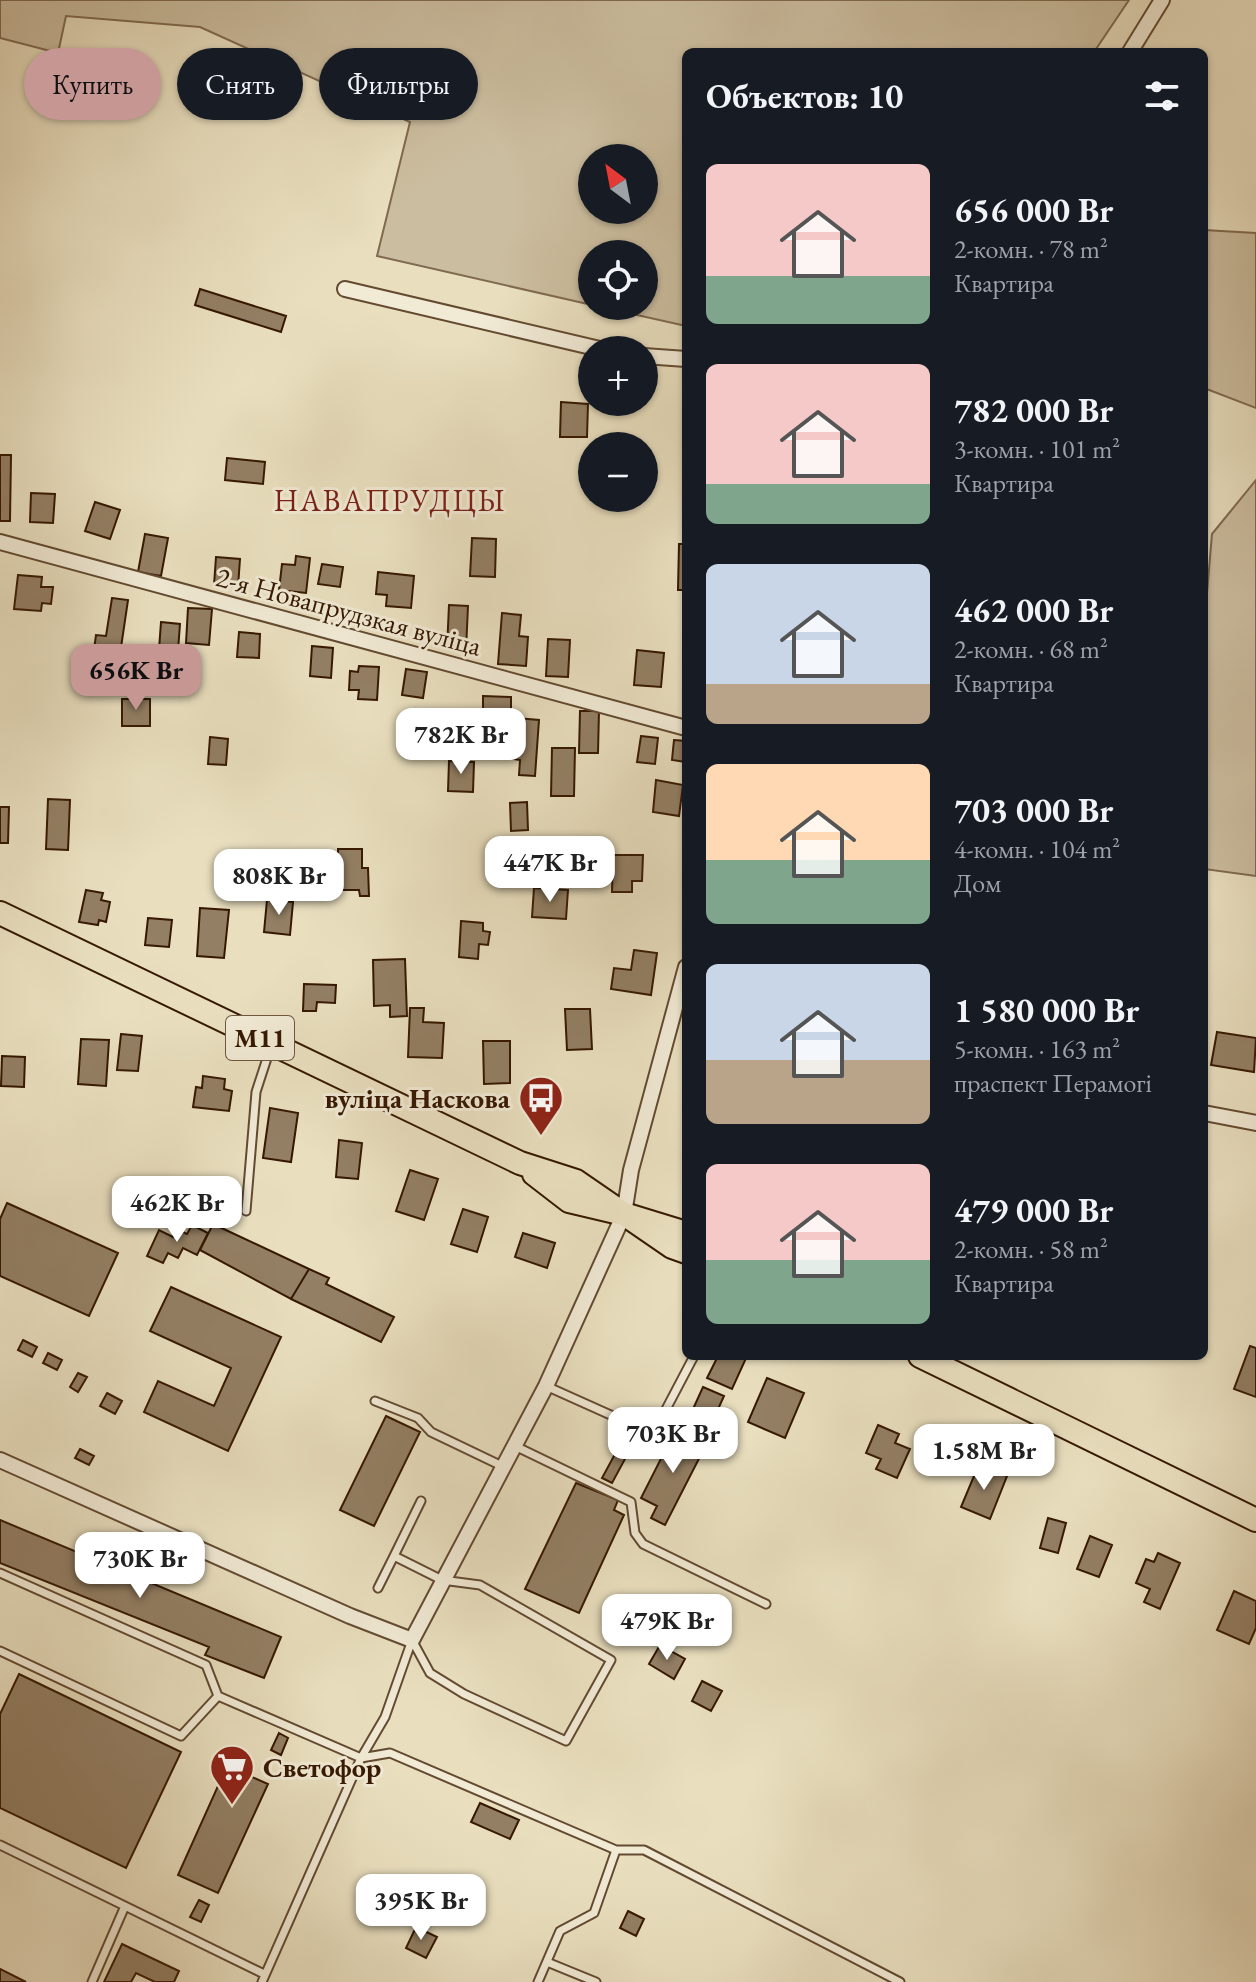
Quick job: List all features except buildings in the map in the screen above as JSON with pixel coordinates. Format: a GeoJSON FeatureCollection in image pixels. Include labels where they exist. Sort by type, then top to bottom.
{"type":"FeatureCollection","features":[{"type":"Feature","properties":{"kind":"main road","name":"М11"},"geometry":{"type":"LineString","coordinates":[[0,913],[520,1163],[576,1181],[672,1247],[682,1251]]}},
{"type":"Feature","properties":{"kind":"main road","name":"М11"},"geometry":{"type":"LineString","coordinates":[[624,1214],[682,1232]]}},
{"type":"Feature","properties":{"kind":"main road"},"geometry":{"type":"LineString","coordinates":[[928,1360],[1256,1520]]}},
{"type":"Feature","properties":{"kind":"street"},"geometry":{"type":"LineString","coordinates":[[1132,48],[1162,0]]}},
{"type":"Feature","properties":{"kind":"street"},"geometry":{"type":"LineString","coordinates":[[345,289],[578,344]]}},
{"type":"Feature","properties":{"kind":"street"},"geometry":{"type":"LineString","coordinates":[[658,357],[682,359]]}},
{"type":"Feature","properties":{"kind":"street","name":"2-я Новапрудзкая вуліца"},"geometry":{"type":"LineString","coordinates":[[0,542],[682,727]]}},
{"type":"Feature","properties":{"kind":"street"},"geometry":{"type":"LineString","coordinates":[[0,1460],[350,1616],[412,1640],[546,1386],[624,1214],[631,1170],[682,982]]}},
{"type":"Feature","properties":{"kind":"street"},"geometry":{"type":"LineString","coordinates":[[1208,1114],[1256,1123]]}},
{"type":"Feature","properties":{"kind":"lane"},"geometry":{"type":"LineString","coordinates":[[246,1211],[256,1092],[272,1044]]}},
{"type":"Feature","properties":{"kind":"lane"},"geometry":{"type":"LineString","coordinates":[[546,1386],[653,1434],[692,1360]]}},
{"type":"Feature","properties":{"kind":"lane"},"geometry":{"type":"LineString","coordinates":[[375,1401],[418,1418],[431,1432],[502,1466]]}},
{"type":"Feature","properties":{"kind":"lane"},"geometry":{"type":"LineString","coordinates":[[515,1446],[631,1502],[635,1533],[643,1544],[766,1604]]}},
{"type":"Feature","properties":{"kind":"lane"},"geometry":{"type":"LineString","coordinates":[[378,1588],[421,1501]]}},
{"type":"Feature","properties":{"kind":"lane"},"geometry":{"type":"LineString","coordinates":[[394,1556],[442,1580],[480,1585],[611,1660],[566,1741],[464,1694],[430,1673],[412,1640]]}},
{"type":"Feature","properties":{"kind":"lane"},"geometry":{"type":"LineString","coordinates":[[0,1573],[206,1665],[218,1696],[361,1758],[390,1753],[616,1850],[644,1850],[900,1982]]}},
{"type":"Feature","properties":{"kind":"lane"},"geometry":{"type":"LineString","coordinates":[[0,1845],[263,1978],[361,1758],[385,1717],[412,1640]]}},
{"type":"Feature","properties":{"kind":"lane"},"geometry":{"type":"LineString","coordinates":[[0,1651],[181,1736],[218,1696]]}},
{"type":"Feature","properties":{"kind":"lane"},"geometry":{"type":"LineString","coordinates":[[538,1982],[560,1931],[594,1913],[616,1850]]}},
{"type":"Feature","properties":{"kind":"lane"},"geometry":{"type":"LineString","coordinates":[[92,1982],[125,1906]]}},
{"type":"Feature","properties":{"kind":"lane"},"geometry":{"type":"LineString","coordinates":[[547,1962],[596,1982]]}},
{"type":"Feature","properties":{"kind":"shaded area"},"geometry":{"type":"Polygon","coordinates":[[[0,0],[1129,0],[1097,48],[682,48],[682,325],[658,320],[658,240],[578,240],[578,302],[377,256],[410,122],[406,120],[478,120],[478,48],[319,48],[319,81],[303,74],[303,48],[246,48],[200,27],[66,16],[59,48],[39,48],[0,38],[0,0]]]}},
{"type":"Feature","properties":{"kind":"shaded area"},"geometry":{"type":"Polygon","coordinates":[[[1208,230],[1256,233],[1256,408],[1208,390],[1208,230]]]}},
{"type":"Feature","properties":{"kind":"shaded area"},"geometry":{"type":"Polygon","coordinates":[[[1256,480],[1256,876],[1208,870],[1208,582],[1212,534],[1256,480]]]}},
{"type":"Feature","properties":{"kind":"place","name":"вуліца Наскова"},"geometry":{"type":"Point","coordinates":[541,1137]}},
{"type":"Feature","properties":{"kind":"place","name":"Светофор"},"geometry":{"type":"Point","coordinates":[232,1806]}},
{"type":"Feature","properties":{"kind":"district","name":"НАВАПРУДЦЫ"},"geometry":{"type":"Point","coordinates":[390,500]}}]}
